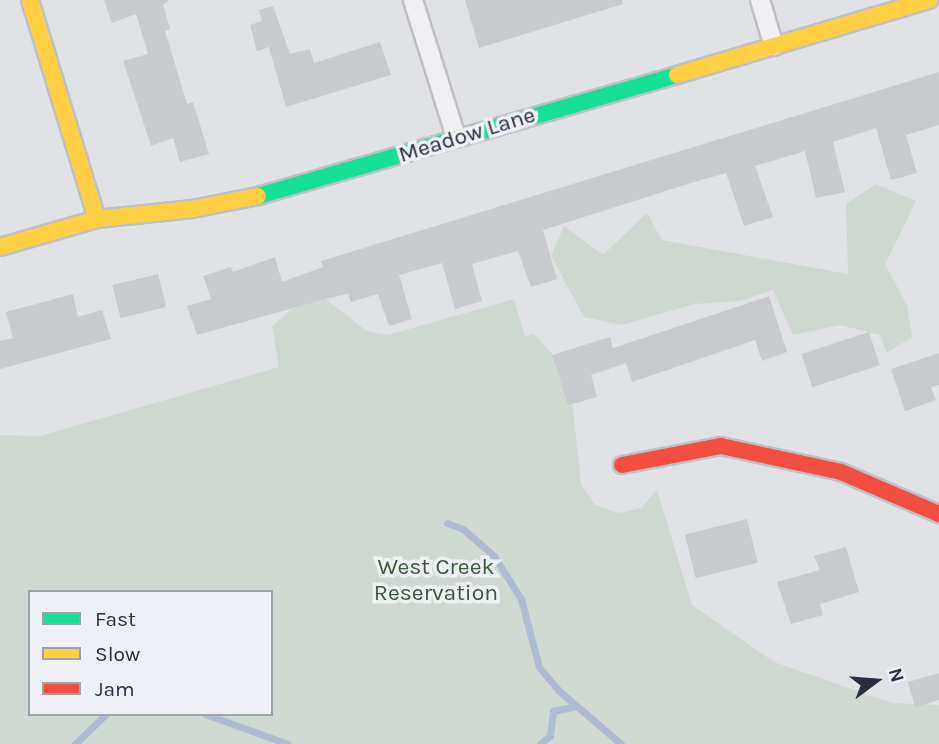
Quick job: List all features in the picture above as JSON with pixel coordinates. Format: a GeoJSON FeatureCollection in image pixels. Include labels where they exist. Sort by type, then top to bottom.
{"type":"FeatureCollection","features":[{"type":"Feature","properties":{"kind":"street"},"geometry":{"type":"LineString","coordinates":[[30,0],[97,219]]}},
{"type":"Feature","properties":{"kind":"street"},"geometry":{"type":"LineString","coordinates":[[414,0],[456,137]]}},
{"type":"Feature","properties":{"kind":"street"},"geometry":{"type":"LineString","coordinates":[[761,0],[774,46]]}},
{"type":"Feature","properties":{"kind":"street","name":"Meadow Lane"},"geometry":{"type":"LineString","coordinates":[[0,247],[97,219],[192,209],[292,189],[456,137],[929,0]]}},
{"type":"Feature","properties":{"kind":"street"},"geometry":{"type":"LineString","coordinates":[[622,465],[722,446],[841,471],[886,495],[939,514]]}},
{"type":"Feature","properties":{"kind":"green space"},"geometry":{"type":"Polygon","coordinates":[[[876,184],[916,201],[885,264],[907,306],[912,337],[887,353],[880,335],[840,325],[793,335],[773,290],[740,301],[695,304],[622,325],[584,317],[551,256],[564,226],[603,255],[647,213],[662,240],[848,274],[846,204],[876,184]]]}},
{"type":"Feature","properties":{"kind":"green space","name":"West Creek Reservation"},"geometry":{"type":"Polygon","coordinates":[[[312,289],[367,331],[388,335],[514,299],[525,337],[534,334],[569,373],[581,484],[595,505],[619,513],[641,508],[657,490],[692,605],[774,662],[892,703],[939,705],[939,744],[0,744],[0,435],[40,436],[279,367],[272,327],[312,289]]]}},
{"type":"Feature","properties":{"kind":"building"},"geometry":{"type":"Polygon","coordinates":[[[104,0],[169,0],[163,5],[170,29],[165,31],[187,104],[193,102],[209,154],[180,162],[173,138],[151,146],[123,61],[148,54],[136,14],[112,23],[104,0]]]}},
{"type":"Feature","properties":{"kind":"building"},"geometry":{"type":"Polygon","coordinates":[[[465,0],[622,0],[623,4],[479,48],[465,0]]]}},
{"type":"Feature","properties":{"kind":"building"},"geometry":{"type":"Polygon","coordinates":[[[273,6],[290,54],[310,49],[314,63],[380,42],[391,75],[286,107],[269,47],[257,51],[250,25],[262,21],[259,10],[273,6]]]}},
{"type":"Feature","properties":{"kind":"building"},"geometry":{"type":"Polygon","coordinates":[[[939,72],[939,125],[906,135],[917,173],[891,180],[876,128],[833,142],[845,192],[816,198],[805,151],[755,166],[773,217],[744,226],[726,173],[691,183],[543,230],[557,279],[531,287],[518,251],[472,264],[482,301],[455,309],[442,263],[399,275],[412,319],[389,326],[378,294],[351,302],[348,294],[333,297],[197,335],[187,306],[211,299],[203,276],[231,267],[233,272],[275,257],[282,282],[323,267],[321,261],[939,72]]]}},
{"type":"Feature","properties":{"kind":"building"},"geometry":{"type":"Polygon","coordinates":[[[158,274],[166,307],[121,318],[112,285],[158,274]]]}},
{"type":"Feature","properties":{"kind":"building"},"geometry":{"type":"Polygon","coordinates":[[[73,294],[78,317],[102,310],[111,339],[0,369],[0,341],[13,338],[6,312],[73,294]]]}},
{"type":"Feature","properties":{"kind":"building"},"geometry":{"type":"Polygon","coordinates":[[[769,296],[787,352],[762,361],[755,340],[632,382],[626,363],[591,375],[597,397],[568,405],[552,355],[610,337],[613,348],[769,296]]]}},
{"type":"Feature","properties":{"kind":"building"},"geometry":{"type":"Polygon","coordinates":[[[869,332],[880,365],[812,387],[801,354],[869,332]]]}},
{"type":"Feature","properties":{"kind":"building"},"geometry":{"type":"Polygon","coordinates":[[[939,353],[939,385],[931,387],[936,400],[905,411],[891,369],[939,353]]]}},
{"type":"Feature","properties":{"kind":"building"},"geometry":{"type":"Polygon","coordinates":[[[747,519],[758,563],[696,578],[685,534],[747,519]]]}},
{"type":"Feature","properties":{"kind":"building"},"geometry":{"type":"Polygon","coordinates":[[[846,547],[859,592],[820,604],[823,615],[791,624],[777,582],[820,570],[814,556],[846,547]]]}},
{"type":"Feature","properties":{"kind":"building"},"geometry":{"type":"Polygon","coordinates":[[[939,673],[939,700],[915,708],[908,682],[939,673]]]}},
{"type":"Feature","properties":{"kind":"waterway"},"geometry":{"type":"LineString","coordinates":[[447,523],[463,529],[494,556],[521,599],[539,667],[558,690],[621,744]]}},
{"type":"Feature","properties":{"kind":"waterway"},"geometry":{"type":"LineString","coordinates":[[540,744],[550,736],[553,711],[576,706]]}},
{"type":"Feature","properties":{"kind":"waterway"},"geometry":{"type":"LineString","coordinates":[[75,744],[104,716]]}},
{"type":"Feature","properties":{"kind":"waterway"},"geometry":{"type":"LineString","coordinates":[[211,716],[288,744]]}},
{"type":"Feature","properties":{"kind":"traffic: fast"},"geometry":{"type":"LineString","coordinates":[[258,196],[677,75]]}},
{"type":"Feature","properties":{"kind":"traffic: slow"},"geometry":{"type":"LineString","coordinates":[[30,0],[97,219]]}},
{"type":"Feature","properties":{"kind":"traffic: slow"},"geometry":{"type":"LineString","coordinates":[[677,75],[929,0]]}},
{"type":"Feature","properties":{"kind":"traffic: slow"},"geometry":{"type":"LineString","coordinates":[[0,247],[97,219],[192,209],[258,196]]}},
{"type":"Feature","properties":{"kind":"traffic: jam"},"geometry":{"type":"LineString","coordinates":[[622,465],[721,446],[841,472],[939,514]]}}]}
